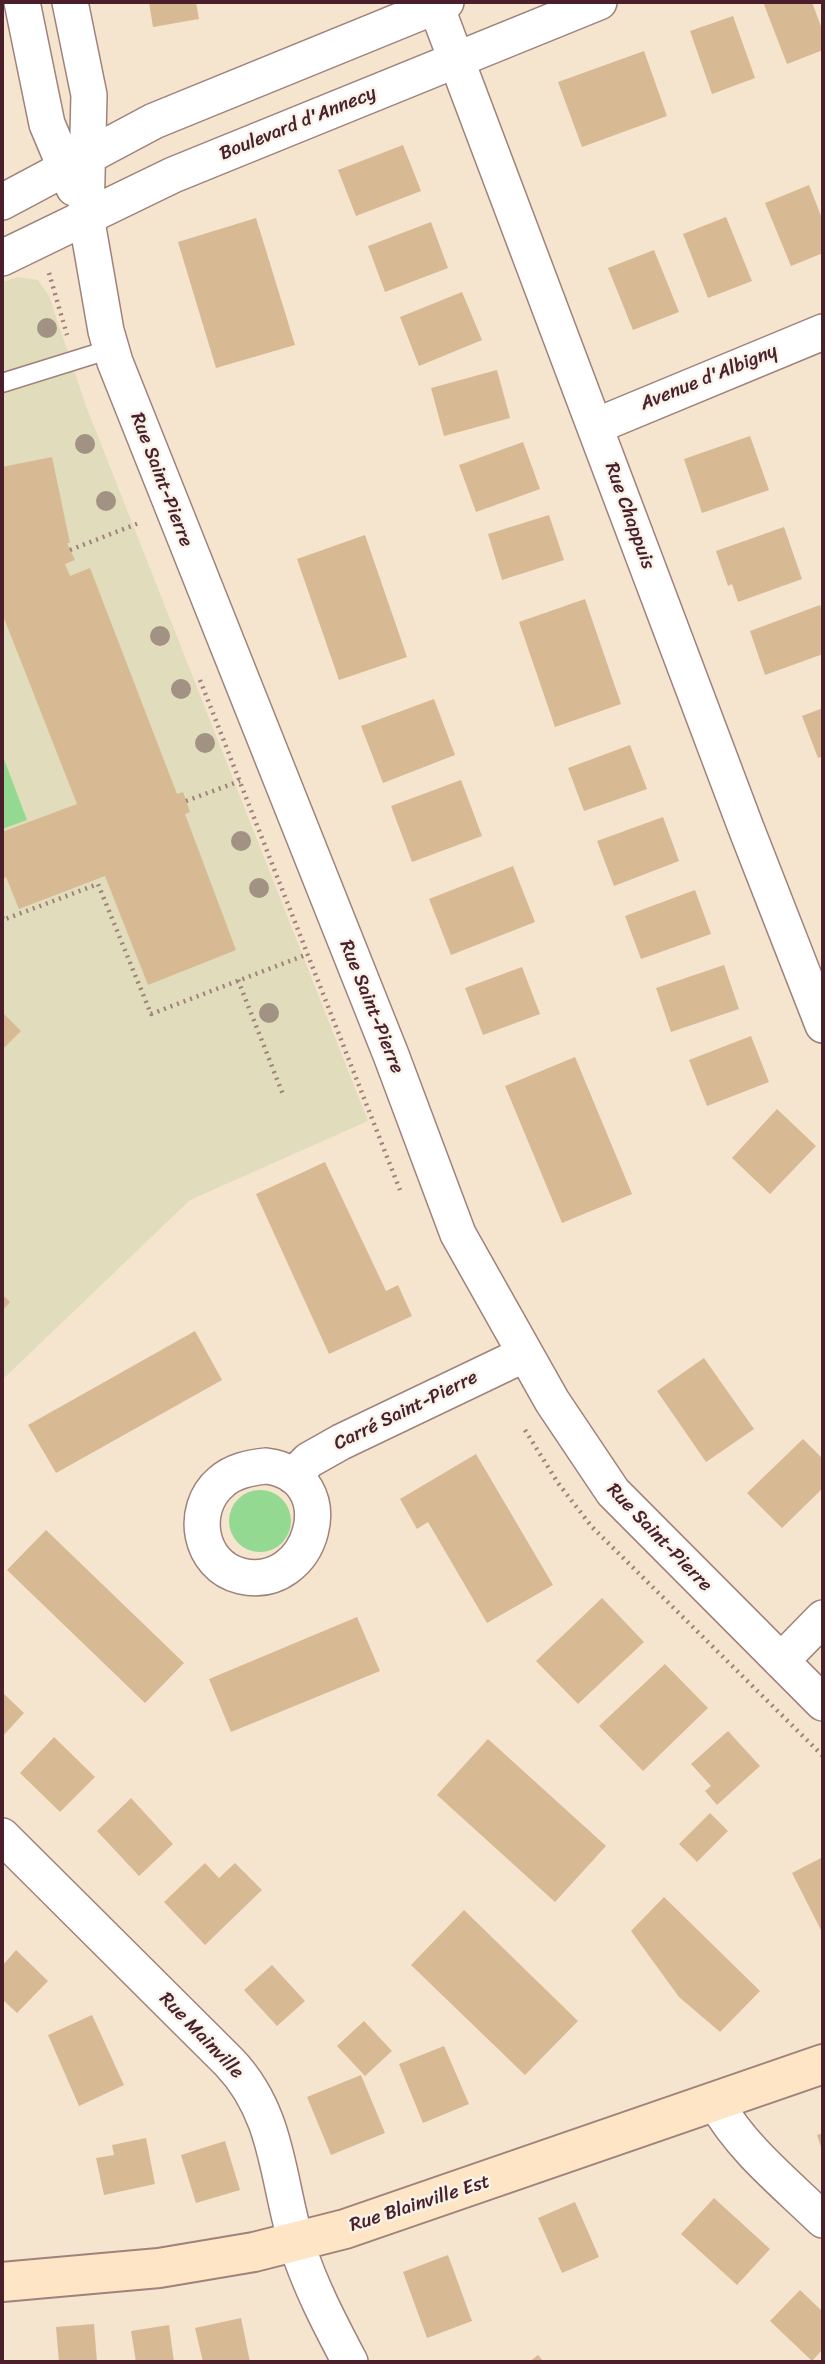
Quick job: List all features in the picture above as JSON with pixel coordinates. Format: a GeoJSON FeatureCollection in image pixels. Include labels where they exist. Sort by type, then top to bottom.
{"type":"FeatureCollection","features":[{"type":"Feature","properties":{"kind":"street","name":"Rue Saint-Pierre"},"geometry":{"type":"LineString","coordinates":[[22,2],[47,124],[77,162]]}},
{"type":"Feature","properties":{"kind":"street","name":"Rue Saint-Pierre"},"geometry":{"type":"LineString","coordinates":[[71,2],[89,95],[77,162],[111,349],[391,1055],[446,1206],[464,1244],[574,1439],[627,1509],[823,1703]]}},
{"type":"Feature","properties":{"kind":"street","name":"Boulevard d'Annecy"},"geometry":{"type":"LineString","coordinates":[[2,257],[173,175],[599,2]]}},
{"type":"Feature","properties":{"kind":"street"},"geometry":{"type":"LineString","coordinates":[[2,202],[154,121],[441,4]]}},
{"type":"Feature","properties":{"kind":"street","name":"Rue Chappuis"},"geometry":{"type":"LineString","coordinates":[[441,4],[457,59],[823,1026]]}},
{"type":"Feature","properties":{"kind":"street","name":"Avenue d'Albigny"},"geometry":{"type":"LineString","coordinates":[[596,426],[823,332]]}},
{"type":"Feature","properties":{"kind":"street","name":"Carré Saint-Pierre"},"geometry":{"type":"LineString","coordinates":[[293,1476],[309,1460],[341,1441],[525,1354]]}},
{"type":"Feature","properties":{"kind":"street"},"geometry":{"type":"LineString","coordinates":[[780,1661],[823,1618]]}},
{"type":"Feature","properties":{"kind":"street","name":"Rue Mainville"},"geometry":{"type":"LineString","coordinates":[[2,1836],[251,2088],[268,2123],[277,2152],[296,2242],[318,2300],[350,2362]]}},
{"type":"Feature","properties":{"kind":"street","name":"Rue Blainville Est"},"geometry":{"type":"LineString","coordinates":[[2,2282],[159,2269],[296,2242],[472,2188],[823,2064]]}},
{"type":"Feature","properties":{"kind":"street"},"geometry":{"type":"LineString","coordinates":[[716,2103],[726,2120],[755,2155],[823,2220]]}},
{"type":"Feature","properties":{"kind":"lane"},"geometry":{"type":"LineString","coordinates":[[2,383],[111,349]]}},
{"type":"Feature","properties":{"kind":"path"},"geometry":{"type":"LineString","coordinates":[[49,278],[67,335]]}},
{"type":"Feature","properties":{"kind":"path","name":"Rue Saint-Pierre"},"geometry":{"type":"LineString","coordinates":[[135,511],[144,536]]}},
{"type":"Feature","properties":{"kind":"path"},"geometry":{"type":"LineString","coordinates":[[70,550],[139,523]]}},
{"type":"Feature","properties":{"kind":"path","name":"Rue Saint-Pierre"},"geometry":{"type":"LineString","coordinates":[[200,678],[405,1202]]}},
{"type":"Feature","properties":{"kind":"path"},"geometry":{"type":"LineString","coordinates":[[186,801],[240,781]]}},
{"type":"Feature","properties":{"kind":"path"},"geometry":{"type":"LineString","coordinates":[[2,917],[3,920],[98,884],[151,1014],[308,954]]}},
{"type":"Feature","properties":{"kind":"path"},"geometry":{"type":"LineString","coordinates":[[238,980],[284,1097]]}},
{"type":"Feature","properties":{"kind":"path","name":"Rue Saint-Pierre"},"geometry":{"type":"LineString","coordinates":[[677,1613],[823,1756]]}},
{"type":"Feature","properties":{"kind":"shaded area"},"geometry":{"type":"Polygon","coordinates":[[[18,277],[38,280],[49,296],[86,406],[368,1121],[190,1200],[2,1380],[2,282],[18,277]]]}},
{"type":"Feature","properties":{"kind":"green space"},"geometry":{"type":"Polygon","coordinates":[[[2,754],[27,820],[2,829],[2,754]]]}},
{"type":"Feature","properties":{"kind":"green space"},"geometry":{"type":"Polygon","coordinates":[[[260,1490],[282,1499],[291,1521],[282,1543],[260,1552],[238,1543],[229,1521],[238,1499],[260,1490]]]}},
{"type":"Feature","properties":{"kind":"building"},"geometry":{"type":"Polygon","coordinates":[[[149,2],[196,2],[199,19],[153,27],[149,2]]]}},
{"type":"Feature","properties":{"kind":"building"},"geometry":{"type":"Polygon","coordinates":[[[763,2],[812,2],[823,32],[823,50],[787,64],[763,2]]]}},
{"type":"Feature","properties":{"kind":"building"},"geometry":{"type":"Polygon","coordinates":[[[733,16],[755,78],[712,94],[690,31],[733,16]]]}},
{"type":"Feature","properties":{"kind":"building"},"geometry":{"type":"Polygon","coordinates":[[[644,51],[667,116],[582,147],[558,82],[644,51]]]}},
{"type":"Feature","properties":{"kind":"building"},"geometry":{"type":"Polygon","coordinates":[[[403,145],[421,191],[356,216],[338,170],[403,145]]]}},
{"type":"Feature","properties":{"kind":"building"},"geometry":{"type":"Polygon","coordinates":[[[809,185],[823,221],[823,253],[791,266],[765,203],[809,185]]]}},
{"type":"Feature","properties":{"kind":"building"},"geometry":{"type":"Polygon","coordinates":[[[726,217],[752,281],[708,298],[683,234],[726,217]]]}},
{"type":"Feature","properties":{"kind":"building"},"geometry":{"type":"Polygon","coordinates":[[[256,218],[295,345],[216,368],[178,242],[256,218]]]}},
{"type":"Feature","properties":{"kind":"building"},"geometry":{"type":"Polygon","coordinates":[[[431,222],[448,268],[385,292],[368,246],[431,222]]]}},
{"type":"Feature","properties":{"kind":"building"},"geometry":{"type":"Polygon","coordinates":[[[654,250],[679,312],[633,330],[608,268],[654,250]]]}},
{"type":"Feature","properties":{"kind":"building"},"geometry":{"type":"Polygon","coordinates":[[[462,292],[482,340],[419,366],[400,317],[462,292]]]}},
{"type":"Feature","properties":{"kind":"building"},"geometry":{"type":"Polygon","coordinates":[[[497,370],[510,418],[444,436],[431,388],[497,370]]]}},
{"type":"Feature","properties":{"kind":"building"},"geometry":{"type":"Polygon","coordinates":[[[750,436],[769,490],[702,513],[684,459],[750,436]]]}},
{"type":"Feature","properties":{"kind":"building"},"geometry":{"type":"Polygon","coordinates":[[[523,442],[540,489],[476,512],[459,465],[523,442]]]}},
{"type":"Feature","properties":{"kind":"building"},"geometry":{"type":"Polygon","coordinates":[[[52,457],[70,543],[67,543],[75,560],[65,564],[70,576],[90,568],[177,794],[183,792],[190,812],[185,814],[236,950],[148,985],[105,876],[19,909],[6,877],[2,879],[2,832],[77,804],[2,613],[2,467],[52,457]]]}},
{"type":"Feature","properties":{"kind":"building"},"geometry":{"type":"Polygon","coordinates":[[[549,515],[564,560],[502,580],[488,534],[549,515]]]}},
{"type":"Feature","properties":{"kind":"building"},"geometry":{"type":"Polygon","coordinates":[[[784,527],[802,579],[738,602],[732,584],[728,586],[716,551],[784,527]]]}},
{"type":"Feature","properties":{"kind":"building"},"geometry":{"type":"Polygon","coordinates":[[[365,535],[407,657],[339,680],[297,559],[365,535]]]}},
{"type":"Feature","properties":{"kind":"building"},"geometry":{"type":"Polygon","coordinates":[[[585,599],[621,704],[555,727],[519,622],[585,599]]]}},
{"type":"Feature","properties":{"kind":"building"},"geometry":{"type":"Polygon","coordinates":[[[820,605],[823,614],[823,654],[765,675],[750,631],[820,605]]]}},
{"type":"Feature","properties":{"kind":"building"},"geometry":{"type":"Polygon","coordinates":[[[434,699],[455,755],[383,783],[361,726],[434,699]]]}},
{"type":"Feature","properties":{"kind":"building"},"geometry":{"type":"Polygon","coordinates":[[[823,708],[823,756],[818,758],[802,716],[823,708]]]}},
{"type":"Feature","properties":{"kind":"building"},"geometry":{"type":"Polygon","coordinates":[[[630,745],[647,789],[584,811],[568,768],[630,745]]]}},
{"type":"Feature","properties":{"kind":"building"},"geometry":{"type":"Polygon","coordinates":[[[461,780],[482,836],[412,862],[391,806],[461,780]]]}},
{"type":"Feature","properties":{"kind":"building"},"geometry":{"type":"Polygon","coordinates":[[[663,817],[679,861],[614,886],[597,841],[663,817]]]}},
{"type":"Feature","properties":{"kind":"building"},"geometry":{"type":"Polygon","coordinates":[[[513,866],[535,922],[451,955],[429,899],[513,866]]]}},
{"type":"Feature","properties":{"kind":"building"},"geometry":{"type":"Polygon","coordinates":[[[695,890],[711,934],[641,959],[625,916],[695,890]]]}},
{"type":"Feature","properties":{"kind":"building"},"geometry":{"type":"Polygon","coordinates":[[[724,965],[739,1009],[671,1032],[656,988],[724,965]]]}},
{"type":"Feature","properties":{"kind":"building"},"geometry":{"type":"Polygon","coordinates":[[[522,967],[540,1014],[483,1035],[465,988],[522,967]]]}},
{"type":"Feature","properties":{"kind":"building"},"geometry":{"type":"Polygon","coordinates":[[[2,1012],[21,1031],[2,1050],[2,1012]]]}},
{"type":"Feature","properties":{"kind":"building"},"geometry":{"type":"Polygon","coordinates":[[[751,1036],[769,1082],[707,1106],[689,1060],[751,1036]]]}},
{"type":"Feature","properties":{"kind":"building"},"geometry":{"type":"Polygon","coordinates":[[[575,1057],[632,1194],[562,1223],[505,1086],[575,1057]]]}},
{"type":"Feature","properties":{"kind":"building"},"geometry":{"type":"Polygon","coordinates":[[[777,1109],[816,1146],[770,1194],[732,1158],[777,1109]]]}},
{"type":"Feature","properties":{"kind":"building"},"geometry":{"type":"Polygon","coordinates":[[[325,1162],[386,1291],[398,1285],[412,1316],[329,1354],[256,1194],[325,1162]]]}},
{"type":"Feature","properties":{"kind":"building"},"geometry":{"type":"Polygon","coordinates":[[[2,1294],[10,1302],[2,1311],[2,1294]]]}},
{"type":"Feature","properties":{"kind":"building"},"geometry":{"type":"Polygon","coordinates":[[[195,1331],[222,1380],[56,1473],[28,1425],[195,1331]]]}},
{"type":"Feature","properties":{"kind":"building"},"geometry":{"type":"Polygon","coordinates":[[[704,1358],[754,1429],[706,1462],[657,1391],[704,1358]]]}},
{"type":"Feature","properties":{"kind":"building"},"geometry":{"type":"Polygon","coordinates":[[[803,1439],[823,1459],[823,1488],[782,1528],[747,1493],[803,1439]]]}},
{"type":"Feature","properties":{"kind":"building"},"geometry":{"type":"Polygon","coordinates":[[[476,1454],[553,1585],[487,1623],[428,1522],[417,1529],[400,1499],[476,1454]]]}},
{"type":"Feature","properties":{"kind":"building"},"geometry":{"type":"Polygon","coordinates":[[[46,1530],[184,1663],[145,1703],[7,1570],[46,1530]]]}},
{"type":"Feature","properties":{"kind":"building"},"geometry":{"type":"Polygon","coordinates":[[[602,1598],[644,1642],[578,1704],[536,1661],[602,1598]]]}},
{"type":"Feature","properties":{"kind":"building"},"geometry":{"type":"Polygon","coordinates":[[[357,1617],[380,1671],[231,1732],[209,1679],[357,1617]]]}},
{"type":"Feature","properties":{"kind":"building"},"geometry":{"type":"Polygon","coordinates":[[[665,1664],[708,1708],[643,1771],[599,1726],[665,1664]]]}},
{"type":"Feature","properties":{"kind":"building"},"geometry":{"type":"Polygon","coordinates":[[[2,1692],[24,1713],[2,1737],[2,1692]]]}},
{"type":"Feature","properties":{"kind":"building"},"geometry":{"type":"Polygon","coordinates":[[[728,1731],[760,1766],[717,1805],[705,1791],[711,1786],[691,1764],[728,1731]]]}},
{"type":"Feature","properties":{"kind":"building"},"geometry":{"type":"Polygon","coordinates":[[[54,1737],[95,1777],[60,1812],[20,1773],[54,1737]]]}},
{"type":"Feature","properties":{"kind":"building"},"geometry":{"type":"Polygon","coordinates":[[[488,1739],[606,1846],[555,1902],[437,1795],[488,1739]]]}},
{"type":"Feature","properties":{"kind":"building"},"geometry":{"type":"Polygon","coordinates":[[[131,1798],[173,1844],[139,1876],[97,1831],[131,1798]]]}},
{"type":"Feature","properties":{"kind":"building"},"geometry":{"type":"Polygon","coordinates":[[[710,1813],[728,1831],[697,1862],[679,1844],[710,1813]]]}},
{"type":"Feature","properties":{"kind":"building"},"geometry":{"type":"Polygon","coordinates":[[[823,1857],[823,1934],[792,1873],[823,1857]]]}},
{"type":"Feature","properties":{"kind":"building"},"geometry":{"type":"Polygon","coordinates":[[[205,1863],[219,1878],[235,1863],[262,1890],[205,1945],[164,1902],[205,1863]]]}},
{"type":"Feature","properties":{"kind":"building"},"geometry":{"type":"Polygon","coordinates":[[[664,1897],[760,1991],[720,2032],[679,1997],[631,1931],[664,1897]]]}},
{"type":"Feature","properties":{"kind":"building"},"geometry":{"type":"Polygon","coordinates":[[[464,1910],[578,2021],[525,2075],[411,1965],[464,1910]]]}},
{"type":"Feature","properties":{"kind":"building"},"geometry":{"type":"Polygon","coordinates":[[[16,1950],[48,1981],[17,2013],[2,1999],[2,1966],[16,1950]]]}},
{"type":"Feature","properties":{"kind":"building"},"geometry":{"type":"Polygon","coordinates":[[[272,1965],[305,2001],[277,2026],[244,1990],[272,1965]]]}},
{"type":"Feature","properties":{"kind":"building"},"geometry":{"type":"Polygon","coordinates":[[[92,2015],[124,2085],[79,2106],[48,2035],[92,2015]]]}},
{"type":"Feature","properties":{"kind":"building"},"geometry":{"type":"Polygon","coordinates":[[[364,2021],[392,2051],[365,2076],[337,2046],[364,2021]]]}},
{"type":"Feature","properties":{"kind":"building"},"geometry":{"type":"Polygon","coordinates":[[[444,2046],[469,2104],[423,2123],[399,2064],[444,2046]]]}},
{"type":"Feature","properties":{"kind":"building"},"geometry":{"type":"Polygon","coordinates":[[[361,2075],[385,2133],[331,2155],[307,2097],[361,2075]]]}},
{"type":"Feature","properties":{"kind":"building"},"geometry":{"type":"Polygon","coordinates":[[[823,2133],[823,2153],[817,2135],[823,2133]]]}},
{"type":"Feature","properties":{"kind":"building"},"geometry":{"type":"Polygon","coordinates":[[[146,2138],[155,2184],[104,2195],[96,2158],[114,2155],[112,2145],[146,2138]]]}},
{"type":"Feature","properties":{"kind":"building"},"geometry":{"type":"Polygon","coordinates":[[[225,2141],[240,2190],[196,2203],[181,2155],[225,2141]]]}},
{"type":"Feature","properties":{"kind":"building"},"geometry":{"type":"Polygon","coordinates":[[[714,2198],[770,2249],[737,2285],[681,2234],[714,2198]]]}},
{"type":"Feature","properties":{"kind":"building"},"geometry":{"type":"Polygon","coordinates":[[[575,2202],[599,2257],[562,2273],[538,2218],[575,2202]]]}},
{"type":"Feature","properties":{"kind":"building"},"geometry":{"type":"Polygon","coordinates":[[[448,2255],[472,2321],[427,2338],[403,2272],[448,2255]]]}},
{"type":"Feature","properties":{"kind":"building"},"geometry":{"type":"Polygon","coordinates":[[[800,2290],[823,2312],[823,2349],[812,2361],[770,2321],[800,2290]]]}},
{"type":"Feature","properties":{"kind":"building"},"geometry":{"type":"Polygon","coordinates":[[[241,2318],[250,2362],[203,2362],[195,2328],[241,2318]]]}},
{"type":"Feature","properties":{"kind":"building"},"geometry":{"type":"Polygon","coordinates":[[[94,2324],[97,2362],[59,2362],[56,2327],[94,2324]]]}},
{"type":"Feature","properties":{"kind":"building"},"geometry":{"type":"Polygon","coordinates":[[[169,2325],[174,2362],[136,2362],[131,2331],[169,2325]]]}},
{"type":"Feature","properties":{"kind":"building"},"geometry":{"type":"Polygon","coordinates":[[[538,2355],[544,2362],[529,2362],[538,2355]]]}}]}
